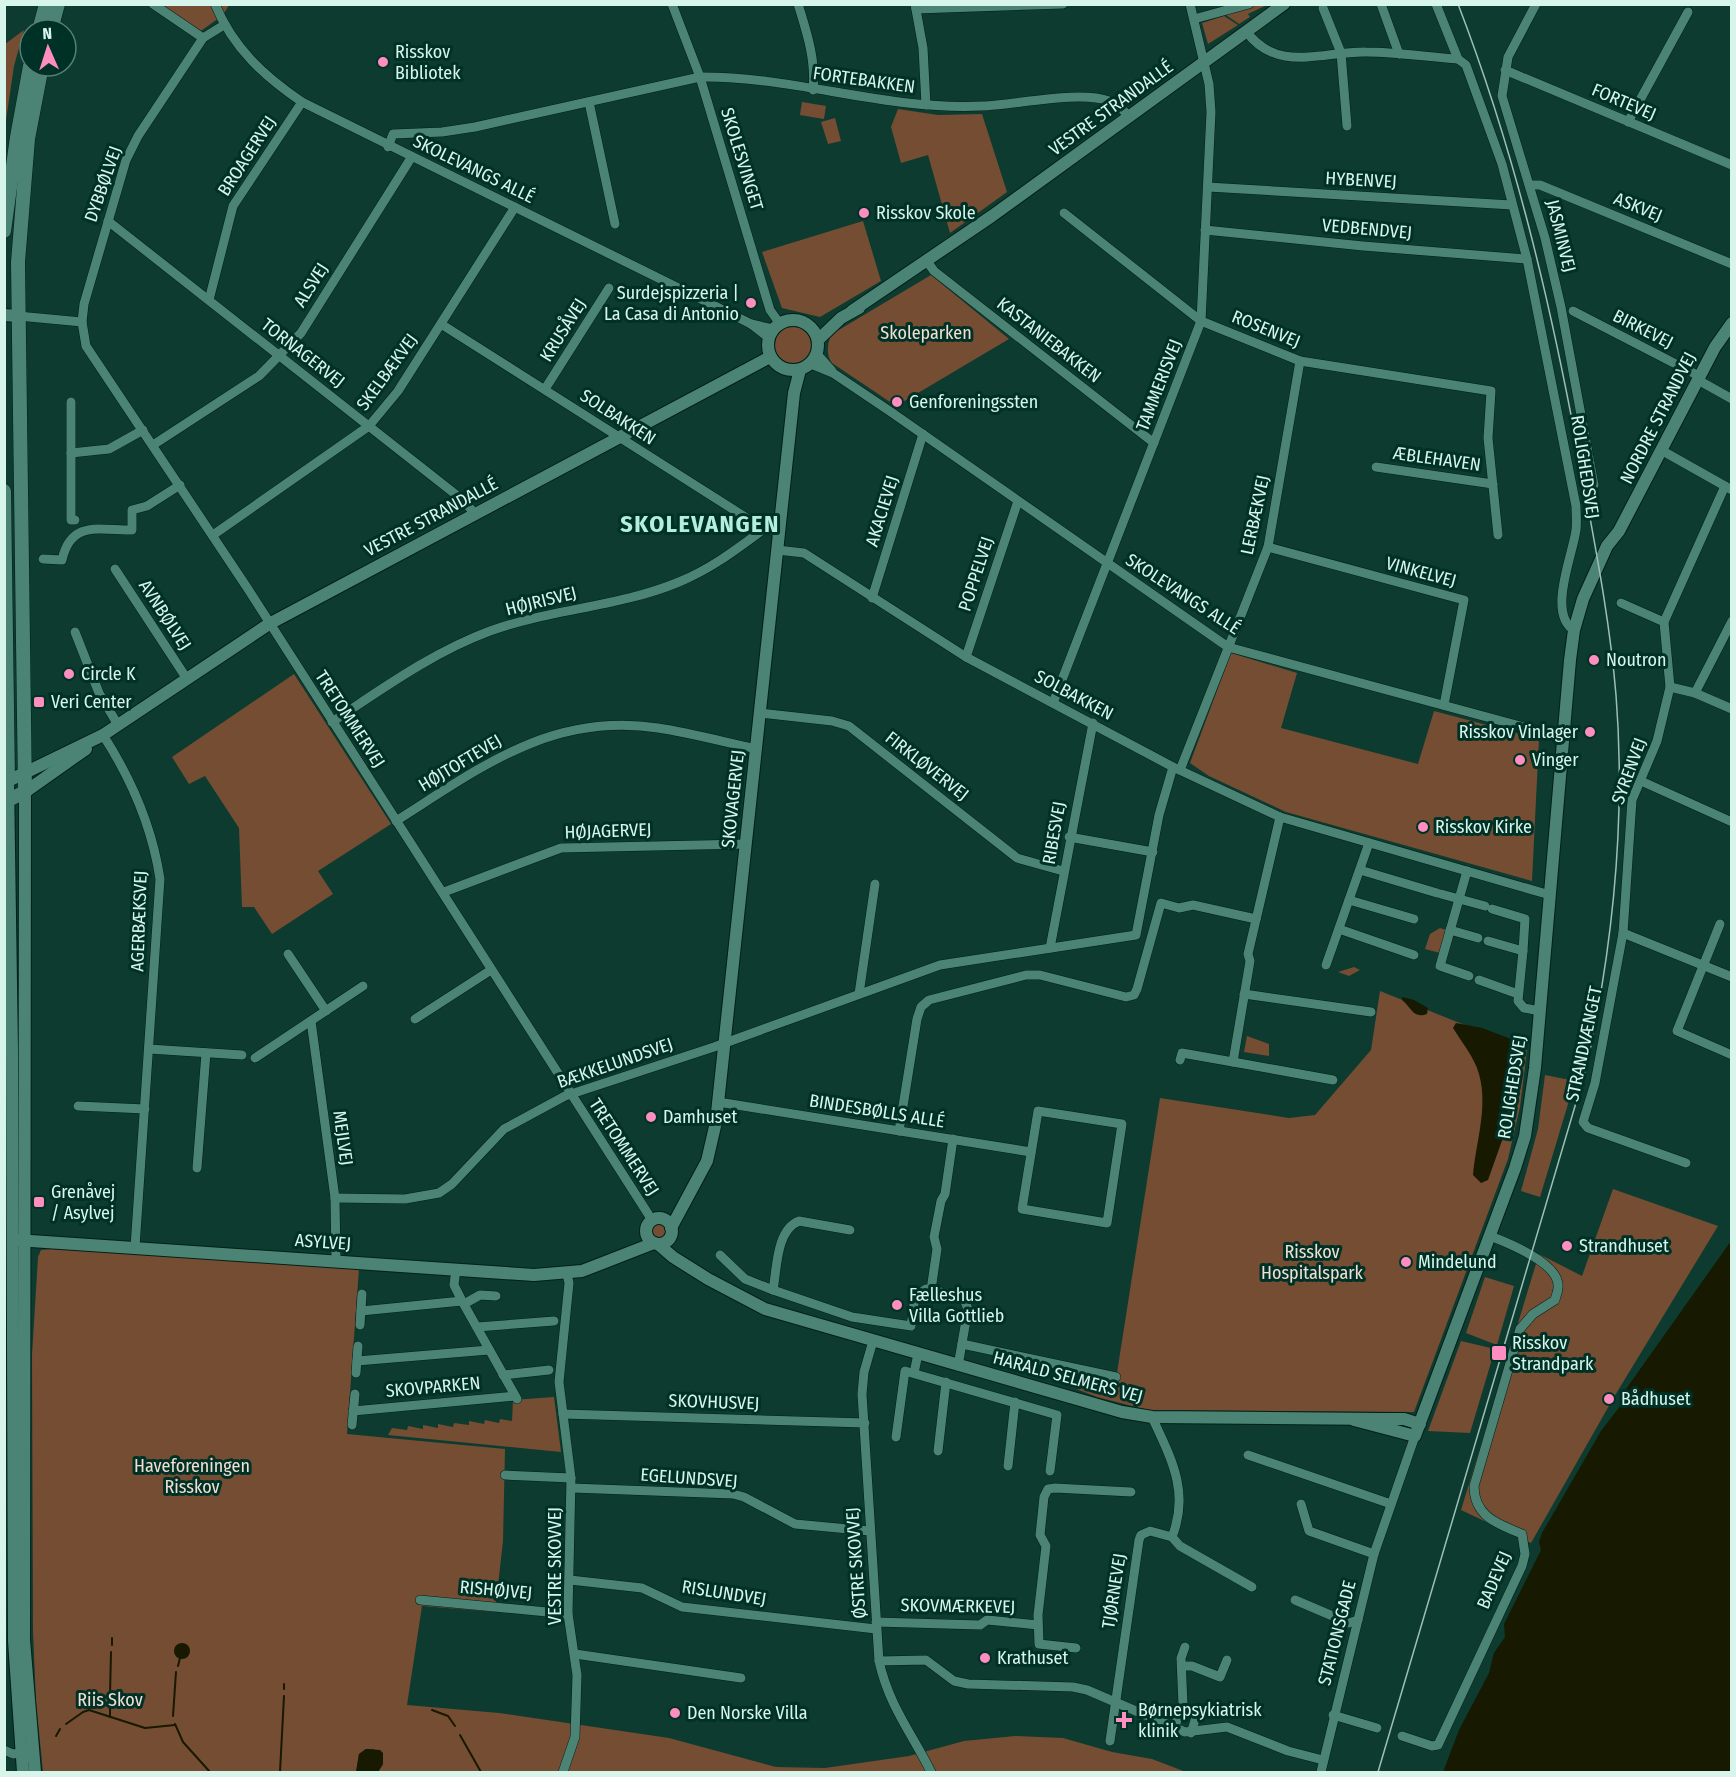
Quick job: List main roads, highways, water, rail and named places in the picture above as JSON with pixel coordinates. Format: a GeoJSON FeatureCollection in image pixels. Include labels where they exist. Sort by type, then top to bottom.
{"type":"FeatureCollection","features":[{"type":"Feature","properties":{"kind":"main road"},"geometry":{"type":"LineString","coordinates":[[4,231],[28,78]]}},
{"type":"Feature","properties":{"kind":"main road"},"geometry":{"type":"LineString","coordinates":[[6,801],[25,792],[11,316],[28,139],[40,78]]}},
{"type":"Feature","properties":{"kind":"main road"},"geometry":{"type":"LineString","coordinates":[[4,491],[6,782]]}},
{"type":"Feature","properties":{"kind":"waterway"},"geometry":{"type":"LineString","coordinates":[[112,1638],[112,1645]]}},
{"type":"Feature","properties":{"kind":"waterway"},"geometry":{"type":"LineString","coordinates":[[110,1695],[111,1652]]}},
{"type":"Feature","properties":{"kind":"waterway"},"geometry":{"type":"LineString","coordinates":[[178,1666],[180,1658]]}},
{"type":"Feature","properties":{"kind":"waterway"},"geometry":{"type":"LineString","coordinates":[[173,1716],[176,1672]]}},
{"type":"Feature","properties":{"kind":"waterway"},"geometry":{"type":"LineString","coordinates":[[284,1684],[284,1689]]}},
{"type":"Feature","properties":{"kind":"waterway"},"geometry":{"type":"LineString","coordinates":[[280,1772],[284,1696]]}},
{"type":"Feature","properties":{"kind":"waterway"},"geometry":{"type":"LineString","coordinates":[[110,1700],[110,1717]]}},
{"type":"Feature","properties":{"kind":"waterway"},"geometry":{"type":"LineString","coordinates":[[66,1724],[89,1710],[145,1728],[175,1725]]}},
{"type":"Feature","properties":{"kind":"waterway"},"geometry":{"type":"LineString","coordinates":[[432,1710],[448,1716],[455,1726]]}},
{"type":"Feature","properties":{"kind":"waterway"},"geometry":{"type":"LineString","coordinates":[[175,1724],[183,1742],[210,1772]]}},
{"type":"Feature","properties":{"kind":"waterway"},"geometry":{"type":"LineString","coordinates":[[56,1736],[60,1729]]}},
{"type":"Feature","properties":{"kind":"waterway"},"geometry":{"type":"LineString","coordinates":[[460,1735],[481,1772]]}},
{"type":"Feature","properties":{"kind":"tram line"},"geometry":{"type":"LineString","coordinates":[[1378,1772],[1586,1069],[1610,930],[1618,836],[1619,742],[1613,663],[1599,568],[1576,441],[1527,220],[1496,112],[1458,4]]}},
{"type":"Feature","properties":{"kind":"place","name":"Risskov Bibliotek"},"geometry":{"type":"Point","coordinates":[383,62]}},
{"type":"Feature","properties":{"kind":"place","name":"Risskov Skole"},"geometry":{"type":"Point","coordinates":[864,213]}},
{"type":"Feature","properties":{"kind":"place","name":"Surdejspizzeria | La Casa di Antonio"},"geometry":{"type":"Point","coordinates":[751,303]}},
{"type":"Feature","properties":{"kind":"place","name":"Genforeningssten"},"geometry":{"type":"Point","coordinates":[897,402]}},
{"type":"Feature","properties":{"kind":"place","name":"Noutron"},"geometry":{"type":"Point","coordinates":[1594,660]}},
{"type":"Feature","properties":{"kind":"place","name":"Circle K"},"geometry":{"type":"Point","coordinates":[69,674]}},
{"type":"Feature","properties":{"kind":"place","name":"Veri Center"},"geometry":{"type":"Point","coordinates":[39,702]}},
{"type":"Feature","properties":{"kind":"place","name":"Risskov Vinlager"},"geometry":{"type":"Point","coordinates":[1590,732]}},
{"type":"Feature","properties":{"kind":"place","name":"Vinger"},"geometry":{"type":"Point","coordinates":[1520,760]}},
{"type":"Feature","properties":{"kind":"place","name":"Risskov Kirke"},"geometry":{"type":"Point","coordinates":[1423,827]}},
{"type":"Feature","properties":{"kind":"place","name":"Damhuset"},"geometry":{"type":"Point","coordinates":[651,1117]}},
{"type":"Feature","properties":{"kind":"place","name":"Grenåvej / Asylvej"},"geometry":{"type":"Point","coordinates":[39,1202]}},
{"type":"Feature","properties":{"kind":"place","name":"Strandhuset"},"geometry":{"type":"Point","coordinates":[1567,1246]}},
{"type":"Feature","properties":{"kind":"place","name":"Mindelund"},"geometry":{"type":"Point","coordinates":[1406,1262]}},
{"type":"Feature","properties":{"kind":"place","name":"Fælleshus Villa Gottlieb"},"geometry":{"type":"Point","coordinates":[897,1305]}},
{"type":"Feature","properties":{"kind":"place","name":"Risskov Strandpark"},"geometry":{"type":"Point","coordinates":[1499,1353]}},
{"type":"Feature","properties":{"kind":"place","name":"Bådhuset"},"geometry":{"type":"Point","coordinates":[1609,1399]}},
{"type":"Feature","properties":{"kind":"place","name":"Krathuset"},"geometry":{"type":"Point","coordinates":[985,1658]}},
{"type":"Feature","properties":{"kind":"place","name":"Den Norske Villa"},"geometry":{"type":"Point","coordinates":[675,1713]}},
{"type":"Feature","properties":{"kind":"place","name":"Børnepsykiatrisk klinik"},"geometry":{"type":"Point","coordinates":[1124,1720]}},
{"type":"Feature","properties":{"kind":"district","name":"SKOLEVANGEN"},"geometry":{"type":"Point","coordinates":[700,524]}},
{"type":"Feature","properties":{"kind":"park label","name":"Skoleparken"},"geometry":{"type":"Point","coordinates":[926,333]}},
{"type":"Feature","properties":{"kind":"park label","name":"Risskov Hospitalspark"},"geometry":{"type":"Point","coordinates":[1312,1262]}},
{"type":"Feature","properties":{"kind":"park label","name":"Haveforeningen Risskov"},"geometry":{"type":"Point","coordinates":[192,1476]}},
{"type":"Feature","properties":{"kind":"park label","name":"Riis Skov"},"geometry":{"type":"Point","coordinates":[110,1700]}}]}
